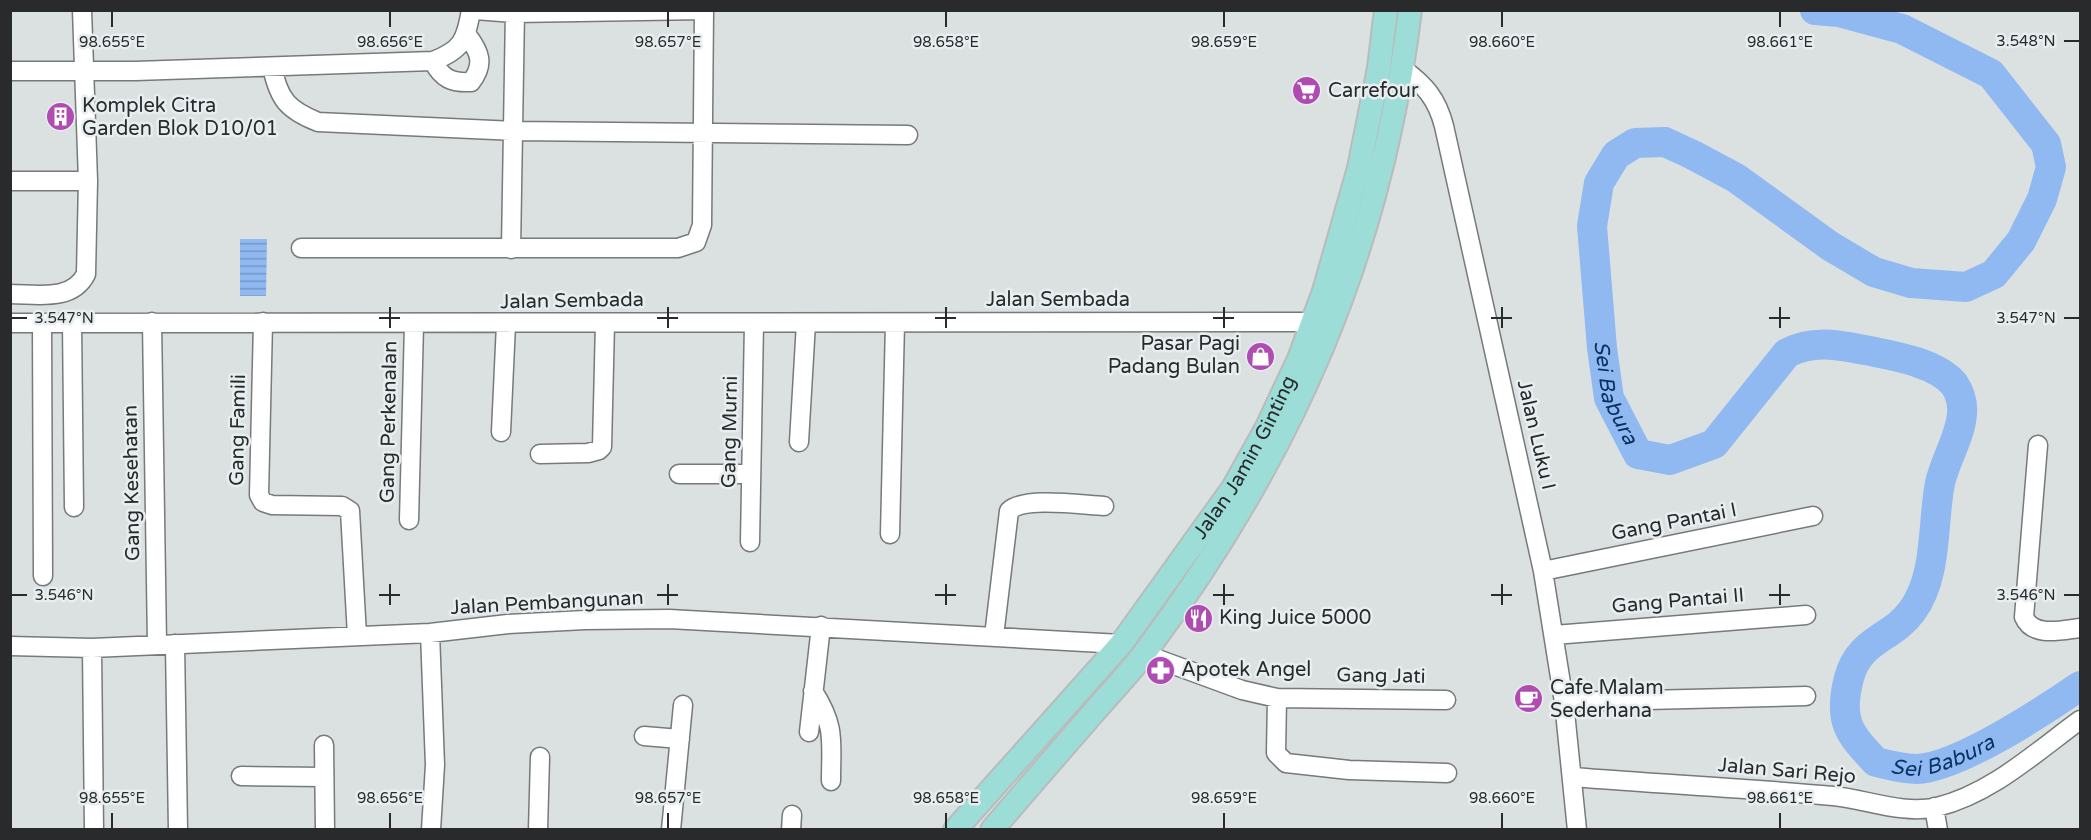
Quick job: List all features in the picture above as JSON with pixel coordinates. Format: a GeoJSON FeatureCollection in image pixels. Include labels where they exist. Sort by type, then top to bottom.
{"type":"FeatureCollection","features":[{"type":"Feature","properties":{"kind":"main road","name":"Jalan Jamin Ginting"},"geometry":{"type":"LineString","coordinates":[[955,830],[1121,644],[1233,488],[1267,427],[1314,322],[1359,168],[1379,68],[1386,10]]}},
{"type":"Feature","properties":{"kind":"main road","name":"Jalan Jamin Ginting"},"geometry":{"type":"LineString","coordinates":[[992,830],[1144,654],[1212,559],[1254,490],[1284,434],[1313,370],[1368,222],[1402,69],[1410,10]]}},
{"type":"Feature","properties":{"kind":"street"},"geometry":{"type":"LineString","coordinates":[[10,294],[62,294],[75,289],[82,282],[87,264],[86,70],[82,10]]}},
{"type":"Feature","properties":{"kind":"street"},"geometry":{"type":"LineString","coordinates":[[10,71],[272,67],[433,61],[448,55],[467,35],[473,10],[515,12],[704,10],[702,225],[696,242],[678,248],[301,248]]}},
{"type":"Feature","properties":{"kind":"street"},"geometry":{"type":"LineString","coordinates":[[511,249],[515,12]]}},
{"type":"Feature","properties":{"kind":"street"},"geometry":{"type":"LineString","coordinates":[[433,61],[439,73],[453,83],[471,82],[480,72],[481,59],[467,35]]}},
{"type":"Feature","properties":{"kind":"street"},"geometry":{"type":"LineString","coordinates":[[272,67],[276,88],[293,111],[318,122],[514,131],[909,135]]}},
{"type":"Feature","properties":{"kind":"street","name":"Jalan Luku I"},"geometry":{"type":"LineString","coordinates":[[1402,69],[1426,88],[1440,111],[1543,571],[1564,702],[1577,830]]}},
{"type":"Feature","properties":{"kind":"street"},"geometry":{"type":"LineString","coordinates":[[10,181],[88,181]]}},
{"type":"Feature","properties":{"kind":"street","name":"Gang Kesehatan"},"geometry":{"type":"LineString","coordinates":[[152,322],[166,644],[178,830]]}},
{"type":"Feature","properties":{"kind":"street","name":"Jalan Sembada"},"geometry":{"type":"LineString","coordinates":[[10,323],[263,322],[414,325],[1314,322]]}},
{"type":"Feature","properties":{"kind":"street","name":"Gang Famili"},"geometry":{"type":"LineString","coordinates":[[263,322],[259,495],[263,502],[272,505],[349,508],[352,515],[357,636]]}},
{"type":"Feature","properties":{"kind":"street"},"geometry":{"type":"LineString","coordinates":[[42,323],[43,576]]}},
{"type":"Feature","properties":{"kind":"street"},"geometry":{"type":"LineString","coordinates":[[72,323],[74,507]]}},
{"type":"Feature","properties":{"kind":"street"},"geometry":{"type":"LineString","coordinates":[[540,453],[588,453],[602,447],[605,323]]}},
{"type":"Feature","properties":{"kind":"street","name":"Gang Murni"},"geometry":{"type":"LineString","coordinates":[[750,542],[754,323]]}},
{"type":"Feature","properties":{"kind":"street"},"geometry":{"type":"LineString","coordinates":[[799,442],[806,323]]}},
{"type":"Feature","properties":{"kind":"street"},"geometry":{"type":"LineString","coordinates":[[890,534],[895,323]]}},
{"type":"Feature","properties":{"kind":"street"},"geometry":{"type":"LineString","coordinates":[[501,432],[506,324]]}},
{"type":"Feature","properties":{"kind":"street","name":"Gang Perkenalan"},"geometry":{"type":"LineString","coordinates":[[409,520],[414,325]]}},
{"type":"Feature","properties":{"kind":"street"},"geometry":{"type":"LineString","coordinates":[[2038,445],[2024,617],[2029,626],[2039,630],[2080,628]]}},
{"type":"Feature","properties":{"kind":"street"},"geometry":{"type":"LineString","coordinates":[[679,474],[751,474]]}},
{"type":"Feature","properties":{"kind":"street"},"geometry":{"type":"LineString","coordinates":[[994,636],[1009,511],[1017,506],[1031,503],[1104,506]]}},
{"type":"Feature","properties":{"kind":"street","name":"Gang Pantai I"},"geometry":{"type":"LineString","coordinates":[[1543,571],[1814,516]]}},
{"type":"Feature","properties":{"kind":"street","name":"Gang Pantai II"},"geometry":{"type":"LineString","coordinates":[[1554,635],[1806,615]]}},
{"type":"Feature","properties":{"kind":"street","name":"Jalan Pembangunan"},"geometry":{"type":"LineString","coordinates":[[10,646],[92,648],[430,633],[508,624],[585,620],[669,619],[1121,644]]}},
{"type":"Feature","properties":{"kind":"street"},"geometry":{"type":"LineString","coordinates":[[809,732],[821,626]]}},
{"type":"Feature","properties":{"kind":"street"},"geometry":{"type":"LineString","coordinates":[[430,633],[435,765],[431,830]]}},
{"type":"Feature","properties":{"kind":"street"},"geometry":{"type":"LineString","coordinates":[[92,648],[94,830]]}},
{"type":"Feature","properties":{"kind":"street","name":"Gang Jati"},"geometry":{"type":"LineString","coordinates":[[1144,654],[1242,690],[1277,698],[1446,700]]}},
{"type":"Feature","properties":{"kind":"street"},"geometry":{"type":"LineString","coordinates":[[813,691],[828,714],[831,726],[831,781]]}},
{"type":"Feature","properties":{"kind":"street"},"geometry":{"type":"LineString","coordinates":[[1564,702],[1806,696]]}},
{"type":"Feature","properties":{"kind":"street"},"geometry":{"type":"LineString","coordinates":[[1277,698],[1276,753],[1286,764],[1349,770],[1447,773]]}},
{"type":"Feature","properties":{"kind":"street"},"geometry":{"type":"LineString","coordinates":[[671,830],[683,705]]}},
{"type":"Feature","properties":{"kind":"street","name":"Jalan Sari Rejo"},"geometry":{"type":"LineString","coordinates":[[1573,777],[1830,796],[1899,807],[1934,807],[1976,792],[1999,779],[2080,720]]}},
{"type":"Feature","properties":{"kind":"street"},"geometry":{"type":"LineString","coordinates":[[644,736],[680,739]]}},
{"type":"Feature","properties":{"kind":"street"},"geometry":{"type":"LineString","coordinates":[[324,745],[325,830]]}},
{"type":"Feature","properties":{"kind":"street"},"geometry":{"type":"LineString","coordinates":[[538,830],[540,757]]}},
{"type":"Feature","properties":{"kind":"street"},"geometry":{"type":"LineString","coordinates":[[241,776],[324,777]]}},
{"type":"Feature","properties":{"kind":"street"},"geometry":{"type":"LineString","coordinates":[[1934,807],[1938,830]]}},
{"type":"Feature","properties":{"kind":"water"},"geometry":{"type":"Polygon","coordinates":[[[240,239],[267,239],[266,296],[240,296],[240,239]]]}},
{"type":"Feature","properties":{"kind":"waterway","name":"Sei Babura"},"geometry":{"type":"LineString","coordinates":[[1815,10],[1839,12],[1902,29],[1991,74],[2046,144],[2051,167],[2042,199],[2021,241],[1994,274],[1966,287],[1911,283],[1874,272],[1830,246],[1736,178],[1693,155],[1665,142],[1635,143],[1616,155],[1599,183],[1592,226],[1602,348],[1609,398],[1638,454],[1670,460],[1714,444],[1787,353],[1798,348],[1819,345],[1852,348],[1906,359],[1938,371],[1956,387],[1962,414],[1940,483],[1930,566],[1926,582],[1912,611],[1895,628],[1868,647],[1854,665],[1849,678],[1845,705],[1845,715],[1852,734],[1876,762],[1901,768],[1917,769],[1935,766],[1955,759],[2001,736],[2080,686]]}},
{"type":"Feature","properties":{"kind":"place","name":"Carrefour"},"geometry":{"type":"Point","coordinates":[1307,91]}},
{"type":"Feature","properties":{"kind":"place","name":"Komplek Citra Garden Blok D10/01"},"geometry":{"type":"Point","coordinates":[61,117]}},
{"type":"Feature","properties":{"kind":"place","name":"Pasar Pagi Padang Bulan"},"geometry":{"type":"Point","coordinates":[1261,356]}},
{"type":"Feature","properties":{"kind":"place","name":"King Juice 5000"},"geometry":{"type":"Point","coordinates":[1198,618]}},
{"type":"Feature","properties":{"kind":"place","name":"Apotek Angel"},"geometry":{"type":"Point","coordinates":[1160,670]}},
{"type":"Feature","properties":{"kind":"place","name":"Cafe Malam Sederhana"},"geometry":{"type":"Point","coordinates":[1529,699]}}]}
